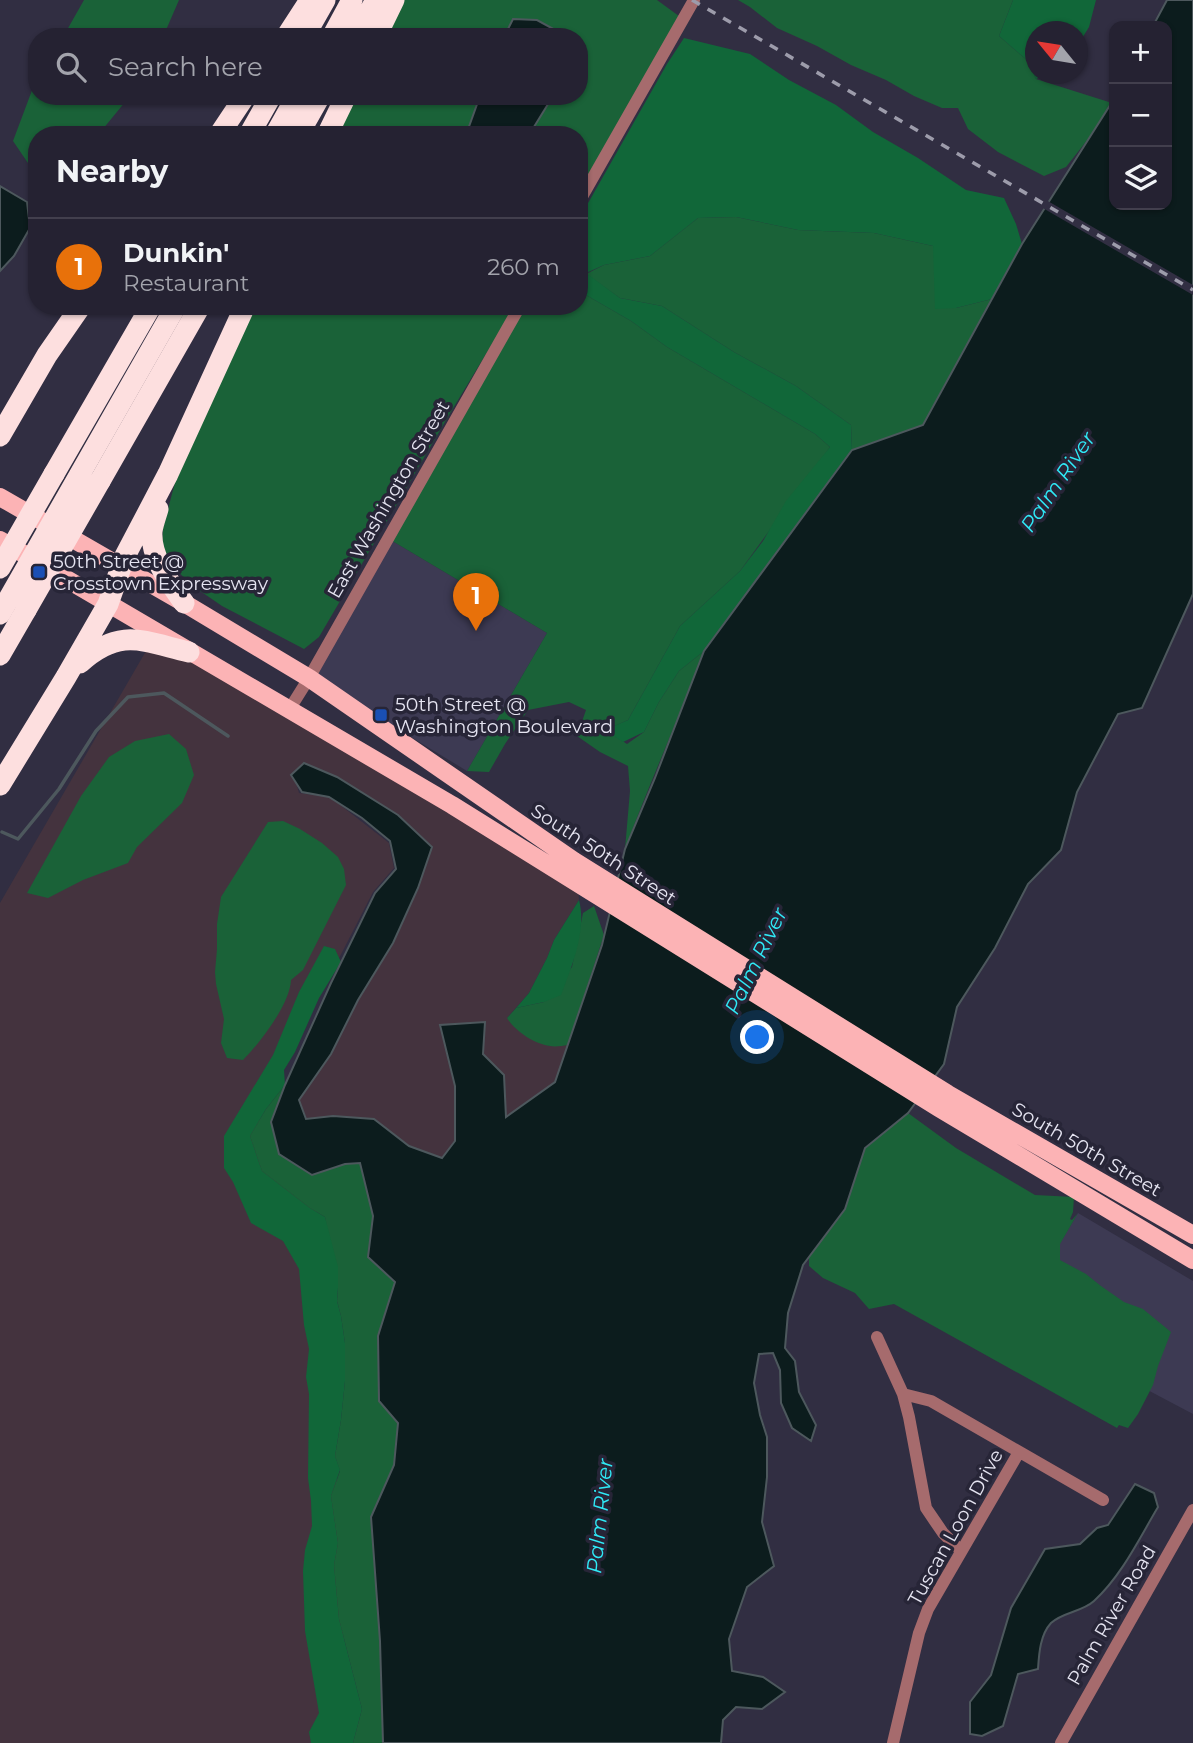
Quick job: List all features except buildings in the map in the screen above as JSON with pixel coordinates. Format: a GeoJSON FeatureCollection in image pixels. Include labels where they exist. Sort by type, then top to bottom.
{"type":"FeatureCollection","features":[{"type":"Feature","properties":{"kind":"highway"},"geometry":{"type":"LineString","coordinates":[[292,28],[310,0]]}},
{"type":"Feature","properties":{"kind":"highway"},"geometry":{"type":"LineString","coordinates":[[309,28],[325,0]]}},
{"type":"Feature","properties":{"kind":"highway"},"geometry":{"type":"LineString","coordinates":[[337,28],[352,0]]}},
{"type":"Feature","properties":{"kind":"highway"},"geometry":{"type":"LineString","coordinates":[[360,28],[376,0]]}},
{"type":"Feature","properties":{"kind":"highway"},"geometry":{"type":"LineString","coordinates":[[380,28],[394,0]]}},
{"type":"Feature","properties":{"kind":"highway"},"geometry":{"type":"LineString","coordinates":[[225,126],[239,105]]}},
{"type":"Feature","properties":{"kind":"highway"},"geometry":{"type":"LineString","coordinates":[[254,126],[266,105]]}},
{"type":"Feature","properties":{"kind":"highway"},"geometry":{"type":"LineString","coordinates":[[280,126],[292,105]]}},
{"type":"Feature","properties":{"kind":"highway"},"geometry":{"type":"LineString","coordinates":[[303,126],[315,105]]}},
{"type":"Feature","properties":{"kind":"highway"},"geometry":{"type":"LineString","coordinates":[[331,126],[342,105]]}},
{"type":"Feature","properties":{"kind":"highway"},"geometry":{"type":"LineString","coordinates":[[2,430],[75,315]]}},
{"type":"Feature","properties":{"kind":"highway"},"geometry":{"type":"LineString","coordinates":[[0,568],[146,315]]}},
{"type":"Feature","properties":{"kind":"highway"},"geometry":{"type":"LineString","coordinates":[[0,614],[171,315]]}},
{"type":"Feature","properties":{"kind":"highway"},"geometry":{"type":"LineString","coordinates":[[0,655],[195,315]]}},
{"type":"Feature","properties":{"kind":"highway"},"geometry":{"type":"LineString","coordinates":[[0,785],[108,604],[121,566],[168,474],[241,315]]}},
{"type":"Feature","properties":{"kind":"highway"},"geometry":{"type":"LineString","coordinates":[[168,474],[152,531],[153,540],[159,563],[184,603]]}},
{"type":"Feature","properties":{"kind":"highway"},"geometry":{"type":"LineString","coordinates":[[66,677],[86,657],[111,642],[143,640],[189,652]]}},
{"type":"Feature","properties":{"kind":"main road","name":"South 50th Street"},"geometry":{"type":"LineString","coordinates":[[0,497],[309,678],[569,868]]}},
{"type":"Feature","properties":{"kind":"main road","name":"South 50th Street"},"geometry":{"type":"LineString","coordinates":[[0,540],[452,805],[569,868],[944,1101],[1193,1260]]}},
{"type":"Feature","properties":{"kind":"main road","name":"South 50th Street"},"geometry":{"type":"LineString","coordinates":[[944,1101],[1193,1235]]}},
{"type":"Feature","properties":{"kind":"street"},"geometry":{"type":"LineString","coordinates":[[588,186],[694,0]]}},
{"type":"Feature","properties":{"kind":"street","name":"East Washington Street"},"geometry":{"type":"LineString","coordinates":[[289,710],[515,315]]}},
{"type":"Feature","properties":{"kind":"street"},"geometry":{"type":"LineString","coordinates":[[877,1337],[903,1394],[926,1508],[943,1533],[961,1551]]}},
{"type":"Feature","properties":{"kind":"street"},"geometry":{"type":"LineString","coordinates":[[903,1394],[932,1401],[1103,1500]]}},
{"type":"Feature","properties":{"kind":"street","name":"Tuscan Loon Drive"},"geometry":{"type":"LineString","coordinates":[[893,1743],[919,1633],[928,1609],[1019,1452]]}},
{"type":"Feature","properties":{"kind":"street","name":"Palm River Road"},"geometry":{"type":"LineString","coordinates":[[1062,1742],[1193,1510]]}},
{"type":"Feature","properties":{"kind":"shaded area"},"geometry":{"type":"Polygon","coordinates":[[[389,539],[547,633],[467,771],[309,675],[389,539]]]}},
{"type":"Feature","properties":{"kind":"shaded area"},"geometry":{"type":"Polygon","coordinates":[[[157,632],[577,873],[579,900],[554,940],[529,993],[507,1018],[549,1046],[568,1045],[555,1082],[506,1118],[504,1075],[483,1054],[440,1025],[455,1086],[455,1141],[442,1158],[409,1146],[374,1119],[333,1116],[307,1119],[299,1100],[331,1054],[358,1000],[393,943],[432,847],[303,764],[293,772],[299,793],[330,797],[389,843],[394,868],[373,892],[259,1119],[326,1227],[346,1697],[344,1743],[0,1743],[0,903],[157,632]]]}},
{"type":"Feature","properties":{"kind":"shaded area"},"geometry":{"type":"Polygon","coordinates":[[[1078,1213],[1193,1281],[1193,1414],[1140,1386],[1047,1264],[1078,1213]]]}},
{"type":"Feature","properties":{"kind":"green space"},"geometry":{"type":"Polygon","coordinates":[[[84,0],[179,0],[167,28],[68,28],[84,0]]]}},
{"type":"Feature","properties":{"kind":"green space"},"geometry":{"type":"Polygon","coordinates":[[[397,0],[657,0],[683,19],[588,182],[588,126],[337,126],[347,105],[588,105],[588,28],[384,28],[397,0]]]}},
{"type":"Feature","properties":{"kind":"green space"},"geometry":{"type":"Polygon","coordinates":[[[738,0],[1013,0],[999,36],[1025,58],[1025,84],[1052,84],[1109,102],[1109,108],[1066,167],[1044,176],[998,152],[968,129],[958,108],[942,108],[914,96],[777,28],[738,0]]]}},
{"type":"Feature","properties":{"kind":"green space"},"geometry":{"type":"Polygon","coordinates":[[[1013,0],[1096,0],[1088,29],[1088,21],[1025,21],[1025,58],[999,36],[1013,0]]]}},
{"type":"Feature","properties":{"kind":"green space"},"geometry":{"type":"Polygon","coordinates":[[[684,38],[750,54],[789,80],[836,105],[873,132],[966,190],[1004,198],[1022,244],[992,299],[956,308],[935,309],[933,246],[874,233],[798,230],[736,217],[698,218],[650,256],[604,265],[588,272],[588,203],[684,38]]]}},
{"type":"Feature","properties":{"kind":"green space"},"geometry":{"type":"Polygon","coordinates":[[[28,101],[28,105],[123,105],[105,126],[28,126],[28,163],[13,141],[28,101]]]}},
{"type":"Feature","properties":{"kind":"green space"},"geometry":{"type":"Polygon","coordinates":[[[736,217],[798,230],[874,233],[933,246],[956,308],[992,299],[923,425],[852,450],[851,425],[796,386],[734,352],[662,306],[620,298],[588,275],[604,265],[650,256],[698,218],[736,217]]]}},
{"type":"Feature","properties":{"kind":"green space"},"geometry":{"type":"Polygon","coordinates":[[[588,274],[620,298],[662,306],[734,352],[796,386],[851,425],[852,450],[704,651],[679,671],[644,732],[623,742],[605,730],[628,720],[680,626],[740,571],[763,541],[786,501],[830,447],[815,434],[667,347],[631,321],[588,296],[588,274]]]}},
{"type":"Feature","properties":{"kind":"green space"},"geometry":{"type":"Polygon","coordinates":[[[588,296],[631,321],[667,347],[815,434],[830,447],[740,571],[680,626],[628,720],[606,730],[627,744],[644,732],[679,671],[704,651],[625,849],[630,791],[628,766],[600,752],[577,736],[586,710],[569,702],[528,710],[489,772],[467,771],[547,633],[389,539],[518,315],[588,315],[588,296]]]}},
{"type":"Feature","properties":{"kind":"green space"},"geometry":{"type":"Polygon","coordinates":[[[248,315],[510,315],[319,637],[304,649],[222,606],[190,584],[171,564],[162,544],[163,528],[182,456],[248,315]]]}},
{"type":"Feature","properties":{"kind":"green space"},"geometry":{"type":"Polygon","coordinates":[[[169,734],[186,749],[194,775],[182,803],[137,847],[128,863],[83,880],[48,898],[27,893],[81,796],[109,757],[135,741],[169,734]]]}},
{"type":"Feature","properties":{"kind":"green space"},"geometry":{"type":"Polygon","coordinates":[[[283,821],[322,843],[338,857],[344,869],[346,885],[303,970],[291,980],[285,1000],[273,1023],[243,1060],[227,1058],[221,1043],[224,1019],[215,972],[221,897],[268,822],[283,821]]]}},
{"type":"Feature","properties":{"kind":"green space"},"geometry":{"type":"Polygon","coordinates":[[[579,900],[580,936],[561,995],[516,1008],[529,993],[554,940],[579,900]]]}},
{"type":"Feature","properties":{"kind":"green space"},"geometry":{"type":"Polygon","coordinates":[[[594,906],[604,935],[568,1045],[544,1045],[531,1040],[507,1018],[516,1008],[544,1002],[572,967],[583,913],[594,906]]]}},
{"type":"Feature","properties":{"kind":"green space"},"geometry":{"type":"Polygon","coordinates":[[[324,946],[335,949],[341,962],[319,998],[284,1070],[285,1085],[250,1136],[262,1171],[325,1217],[338,1267],[337,1301],[345,1343],[345,1381],[335,1456],[340,1470],[331,1496],[338,1543],[334,1565],[339,1619],[362,1709],[353,1743],[311,1743],[309,1732],[319,1713],[305,1631],[303,1571],[305,1550],[312,1526],[308,1478],[309,1394],[306,1377],[309,1349],[299,1269],[283,1241],[251,1223],[224,1168],[224,1136],[273,1055],[299,992],[324,946]]]}},
{"type":"Feature","properties":{"kind":"green space"},"geometry":{"type":"Polygon","coordinates":[[[285,1085],[271,1122],[312,1175],[345,1164],[360,1163],[373,1216],[368,1257],[395,1282],[378,1336],[379,1401],[398,1423],[394,1465],[371,1517],[380,1641],[383,1743],[353,1743],[362,1709],[339,1619],[334,1565],[338,1543],[331,1496],[340,1471],[335,1456],[345,1381],[345,1343],[325,1217],[262,1171],[250,1136],[285,1085]]]}},
{"type":"Feature","properties":{"kind":"green space"},"geometry":{"type":"Polygon","coordinates":[[[908,1113],[956,1148],[1035,1195],[1074,1197],[1070,1219],[1078,1213],[1060,1244],[1060,1260],[1086,1274],[1124,1302],[1143,1309],[1171,1332],[1153,1385],[1128,1428],[1119,1425],[1117,1428],[894,1304],[869,1309],[855,1293],[823,1278],[809,1266],[809,1257],[845,1209],[865,1148],[908,1113]]]}},
{"type":"Feature","properties":{"kind":"water","name":"Palm River"},"geometry":{"type":"Polygon","coordinates":[[[1167,0],[1193,0],[1193,594],[1142,708],[1118,714],[1077,792],[1061,850],[1028,884],[995,948],[957,1007],[944,1064],[908,1113],[865,1148],[845,1209],[803,1265],[788,1313],[785,1348],[795,1361],[799,1392],[816,1425],[811,1441],[792,1428],[781,1403],[780,1370],[773,1353],[759,1354],[754,1383],[767,1437],[767,1477],[762,1522],[774,1566],[747,1587],[729,1639],[732,1671],[763,1677],[785,1692],[762,1709],[736,1707],[723,1720],[721,1743],[383,1743],[380,1641],[371,1517],[394,1465],[398,1423],[379,1401],[378,1336],[395,1282],[368,1257],[373,1216],[360,1163],[345,1164],[312,1175],[279,1154],[271,1122],[331,983],[375,893],[396,869],[390,841],[362,818],[329,797],[302,792],[291,775],[304,763],[337,777],[398,815],[432,847],[418,888],[393,943],[358,1000],[331,1054],[299,1100],[306,1119],[333,1116],[374,1119],[409,1146],[442,1158],[455,1141],[455,1086],[440,1025],[485,1022],[483,1054],[504,1075],[506,1117],[555,1082],[602,945],[625,849],[704,651],[852,450],[923,425],[1022,244],[1109,107],[1109,210],[1172,210],[1172,21],[1156,21],[1167,0]]]}},
{"type":"Feature","properties":{"kind":"water"},"geometry":{"type":"Polygon","coordinates":[[[513,19],[537,20],[552,28],[508,28],[513,19]]]}},
{"type":"Feature","properties":{"kind":"water"},"geometry":{"type":"Polygon","coordinates":[[[477,105],[547,105],[535,126],[469,126],[477,105]]]}},
{"type":"Feature","properties":{"kind":"water"},"geometry":{"type":"Polygon","coordinates":[[[0,186],[27,202],[28,232],[14,256],[0,271],[0,186]]]}},
{"type":"Feature","properties":{"kind":"water"},"geometry":{"type":"Polygon","coordinates":[[[1135,1484],[1154,1493],[1158,1507],[1122,1568],[1094,1601],[1084,1608],[1061,1616],[1047,1628],[1041,1645],[1038,1669],[1018,1674],[1003,1726],[982,1736],[970,1734],[970,1702],[991,1675],[1011,1608],[1045,1549],[1080,1544],[1097,1528],[1108,1525],[1135,1484]]]}},
{"type":"Feature","properties":{"kind":"pier"},"geometry":{"type":"Polygon","coordinates":[[[1046,200],[1193,285],[1193,295],[1041,207],[1046,200]]]}},
{"type":"Feature","properties":{"kind":"waterway"},"geometry":{"type":"LineString","coordinates":[[2,832],[18,839],[59,789],[96,731],[128,697],[164,693],[228,736]]}},
{"type":"Feature","properties":{"kind":"railway"},"geometry":{"type":"LineString","coordinates":[[692,0],[1193,290]]}},
{"type":"Feature","properties":{"kind":"place","name":"50th Street @ Crosstown Expressway"},"geometry":{"type":"Point","coordinates":[39,572]}},
{"type":"Feature","properties":{"kind":"place","name":"Dunkin'"},"geometry":{"type":"Point","coordinates":[476,631]}},
{"type":"Feature","properties":{"kind":"place","name":"50th Street @ Washington Boulevard"},"geometry":{"type":"Point","coordinates":[381,715]}}]}
